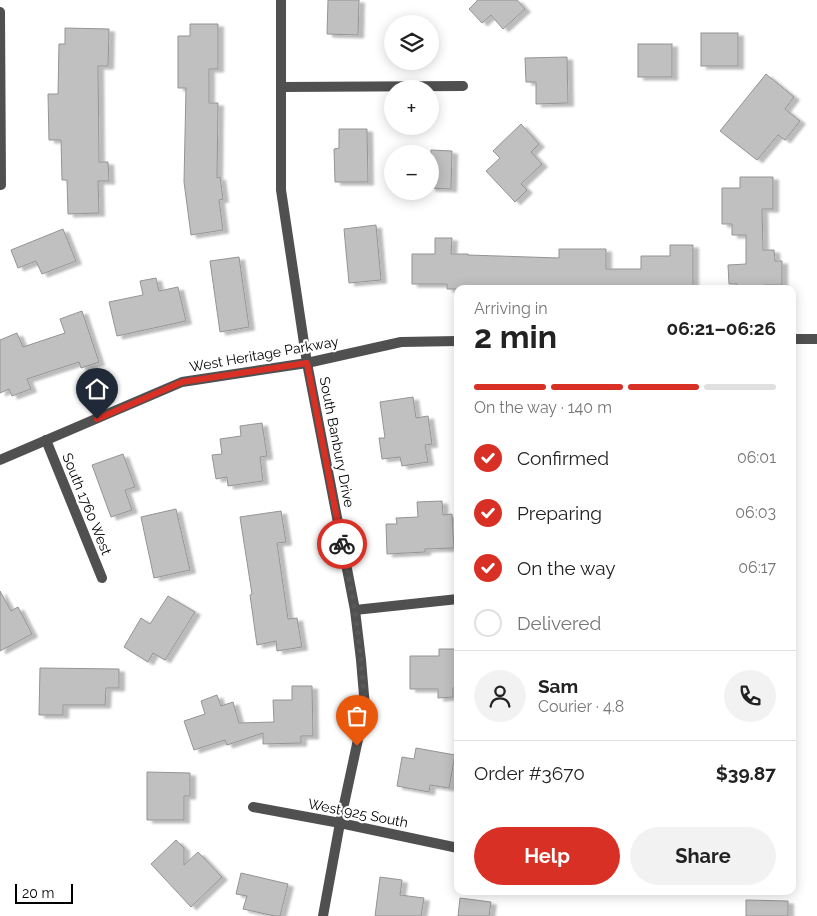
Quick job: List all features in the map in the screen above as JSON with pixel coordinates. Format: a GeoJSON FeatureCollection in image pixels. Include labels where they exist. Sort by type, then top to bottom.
{"type":"FeatureCollection","features":[{"type":"Feature","properties":{"kind":"street","name":"South Banbury Drive"},"geometry":{"type":"LineString","coordinates":[[281,0],[281,190],[307,363],[355,610],[365,707],[340,823],[323,916]]}},
{"type":"Feature","properties":{"kind":"street"},"geometry":{"type":"LineString","coordinates":[[0,12],[0,185]]}},
{"type":"Feature","properties":{"kind":"street"},"geometry":{"type":"LineString","coordinates":[[281,87],[462,86]]}},
{"type":"Feature","properties":{"kind":"street"},"geometry":{"type":"LineString","coordinates":[[796,339],[817,339]]}},
{"type":"Feature","properties":{"kind":"street","name":"West Heritage Parkway"},"geometry":{"type":"LineString","coordinates":[[0,460],[182,382],[307,363],[401,342],[454,342]]}},
{"type":"Feature","properties":{"kind":"street","name":"South 1760 West"},"geometry":{"type":"LineString","coordinates":[[46,440],[102,578]]}},
{"type":"Feature","properties":{"kind":"street"},"geometry":{"type":"LineString","coordinates":[[355,610],[454,599]]}},
{"type":"Feature","properties":{"kind":"street","name":"West 925 South"},"geometry":{"type":"LineString","coordinates":[[253,807],[454,847]]}},
{"type":"Feature","properties":{"kind":"building"},"geometry":{"type":"Polygon","coordinates":[[[328,0],[359,0],[358,35],[327,34],[328,0]]]}},
{"type":"Feature","properties":{"kind":"building"},"geometry":{"type":"Polygon","coordinates":[[[477,0],[517,0],[525,9],[503,29],[491,15],[482,23],[469,9],[477,0]]]}},
{"type":"Feature","properties":{"kind":"building"},"geometry":{"type":"Polygon","coordinates":[[[190,24],[218,24],[218,69],[209,69],[209,103],[218,103],[217,178],[220,177],[223,199],[219,200],[223,230],[191,235],[184,182],[186,88],[178,88],[178,36],[190,36],[190,24]]]}},
{"type":"Feature","properties":{"kind":"building"},"geometry":{"type":"Polygon","coordinates":[[[65,28],[109,29],[108,66],[98,66],[99,162],[108,162],[109,181],[98,181],[99,213],[68,214],[67,180],[62,180],[61,140],[49,140],[48,94],[58,94],[59,44],[65,44],[65,28]]]}},
{"type":"Feature","properties":{"kind":"building"},"geometry":{"type":"Polygon","coordinates":[[[701,33],[738,33],[738,66],[701,66],[701,33]]]}},
{"type":"Feature","properties":{"kind":"building"},"geometry":{"type":"Polygon","coordinates":[[[638,44],[672,44],[672,77],[638,77],[638,44]]]}},
{"type":"Feature","properties":{"kind":"building"},"geometry":{"type":"Polygon","coordinates":[[[567,57],[568,103],[536,104],[536,82],[526,82],[525,58],[567,57]]]}},
{"type":"Feature","properties":{"kind":"building"},"geometry":{"type":"Polygon","coordinates":[[[766,74],[794,97],[785,109],[800,121],[785,140],[778,135],[757,160],[720,131],[766,74]]]}},
{"type":"Feature","properties":{"kind":"building"},"geometry":{"type":"Polygon","coordinates":[[[521,124],[539,144],[531,152],[542,164],[521,184],[527,190],[515,202],[486,171],[500,158],[493,151],[521,124]]]}},
{"type":"Feature","properties":{"kind":"building"},"geometry":{"type":"Polygon","coordinates":[[[339,129],[367,129],[368,182],[335,182],[334,149],[339,148],[339,129]]]}},
{"type":"Feature","properties":{"kind":"building"},"geometry":{"type":"Polygon","coordinates":[[[439,150],[452,151],[451,189],[439,188],[439,150]]]}},
{"type":"Feature","properties":{"kind":"building"},"geometry":{"type":"Polygon","coordinates":[[[740,177],[773,177],[773,209],[762,209],[763,250],[774,250],[775,261],[782,261],[782,285],[729,284],[728,265],[746,264],[746,235],[732,235],[732,224],[722,224],[722,188],[740,188],[740,177]]]}},
{"type":"Feature","properties":{"kind":"building"},"geometry":{"type":"Polygon","coordinates":[[[376,225],[381,280],[349,283],[344,229],[376,225]]]}},
{"type":"Feature","properties":{"kind":"building"},"geometry":{"type":"Polygon","coordinates":[[[63,229],[76,261],[42,274],[36,261],[18,268],[11,250],[63,229]]]}},
{"type":"Feature","properties":{"kind":"building"},"geometry":{"type":"Polygon","coordinates":[[[435,238],[452,238],[451,254],[559,258],[559,249],[606,249],[606,269],[641,269],[641,256],[670,256],[670,245],[693,245],[693,285],[454,285],[454,289],[447,289],[447,284],[412,284],[412,254],[435,254],[435,238]]]}},
{"type":"Feature","properties":{"kind":"building"},"geometry":{"type":"Polygon","coordinates":[[[239,257],[249,327],[220,332],[210,261],[239,257]]]}},
{"type":"Feature","properties":{"kind":"building"},"geometry":{"type":"Polygon","coordinates":[[[156,278],[159,291],[178,287],[186,321],[117,336],[109,302],[143,295],[140,281],[156,278]]]}},
{"type":"Feature","properties":{"kind":"building"},"geometry":{"type":"Polygon","coordinates":[[[82,311],[99,362],[81,368],[79,362],[27,379],[31,389],[12,396],[9,389],[0,393],[0,340],[17,333],[23,347],[65,333],[60,319],[82,311]]]}},
{"type":"Feature","properties":{"kind":"building"},"geometry":{"type":"Polygon","coordinates":[[[413,397],[416,418],[428,416],[432,444],[425,445],[428,462],[402,466],[400,457],[382,459],[379,438],[385,438],[380,402],[413,397]]]}},
{"type":"Feature","properties":{"kind":"building"},"geometry":{"type":"Polygon","coordinates":[[[262,423],[267,456],[260,457],[263,481],[228,486],[227,477],[216,479],[212,455],[222,454],[220,439],[241,436],[240,426],[262,423]]]}},
{"type":"Feature","properties":{"kind":"building"},"geometry":{"type":"Polygon","coordinates":[[[123,454],[135,487],[125,490],[132,510],[111,517],[92,465],[123,454]]]}},
{"type":"Feature","properties":{"kind":"building"},"geometry":{"type":"Polygon","coordinates":[[[442,501],[443,515],[452,514],[454,548],[425,549],[425,552],[387,554],[386,524],[397,524],[396,518],[418,517],[417,502],[442,501]]]}},
{"type":"Feature","properties":{"kind":"building"},"geometry":{"type":"Polygon","coordinates":[[[176,509],[190,570],[154,578],[141,517],[176,509]]]}},
{"type":"Feature","properties":{"kind":"building"},"geometry":{"type":"Polygon","coordinates":[[[281,511],[286,542],[277,543],[288,619],[297,618],[302,647],[277,651],[276,641],[257,645],[250,595],[252,594],[240,517],[281,511]]]}},
{"type":"Feature","properties":{"kind":"building"},"geometry":{"type":"Polygon","coordinates":[[[0,591],[11,611],[18,607],[32,634],[0,651],[0,591]]]}},
{"type":"Feature","properties":{"kind":"building"},"geometry":{"type":"Polygon","coordinates":[[[168,596],[195,612],[165,660],[153,653],[148,662],[124,647],[141,618],[150,624],[168,596]]]}},
{"type":"Feature","properties":{"kind":"building"},"geometry":{"type":"Polygon","coordinates":[[[439,649],[454,649],[453,697],[438,698],[438,689],[410,689],[410,656],[439,656],[439,649]]]}},
{"type":"Feature","properties":{"kind":"building"},"geometry":{"type":"Polygon","coordinates":[[[40,668],[119,669],[119,688],[106,688],[105,705],[63,705],[63,715],[39,715],[40,668]]]}},
{"type":"Feature","properties":{"kind":"building"},"geometry":{"type":"Polygon","coordinates":[[[292,686],[312,686],[313,736],[301,736],[301,743],[263,744],[263,733],[227,745],[225,740],[194,750],[184,721],[205,714],[201,701],[217,695],[221,706],[233,702],[239,723],[274,722],[273,700],[292,700],[292,686]]]}},
{"type":"Feature","properties":{"kind":"building"},"geometry":{"type":"Polygon","coordinates":[[[416,748],[454,755],[449,788],[430,785],[429,792],[397,786],[402,757],[414,759],[416,748]]]}},
{"type":"Feature","properties":{"kind":"building"},"geometry":{"type":"Polygon","coordinates":[[[147,772],[190,773],[190,796],[184,796],[184,820],[147,820],[147,772]]]}},
{"type":"Feature","properties":{"kind":"building"},"geometry":{"type":"Polygon","coordinates":[[[176,840],[184,848],[184,865],[198,852],[222,877],[191,907],[151,864],[176,840]]]}},
{"type":"Feature","properties":{"kind":"building"},"geometry":{"type":"Polygon","coordinates":[[[241,873],[288,884],[280,916],[243,909],[247,896],[236,894],[241,873]]]}},
{"type":"Feature","properties":{"kind":"building"},"geometry":{"type":"Polygon","coordinates":[[[380,877],[402,880],[400,895],[424,898],[421,916],[375,916],[380,877]]]}},
{"type":"Feature","properties":{"kind":"building"},"geometry":{"type":"Polygon","coordinates":[[[460,898],[491,902],[489,916],[458,916],[460,898]]]}},
{"type":"Feature","properties":{"kind":"building"},"geometry":{"type":"Polygon","coordinates":[[[746,900],[788,901],[788,916],[746,916],[746,900]]]}},
{"type":"Feature","properties":{"kind":"way so far"},"geometry":{"type":"LineString","coordinates":[[342,544],[355,610],[365,707],[357,746]]}},
{"type":"Feature","properties":{"kind":"route"},"geometry":{"type":"LineString","coordinates":[[97,419],[182,382],[307,363],[342,544]]}}]}
